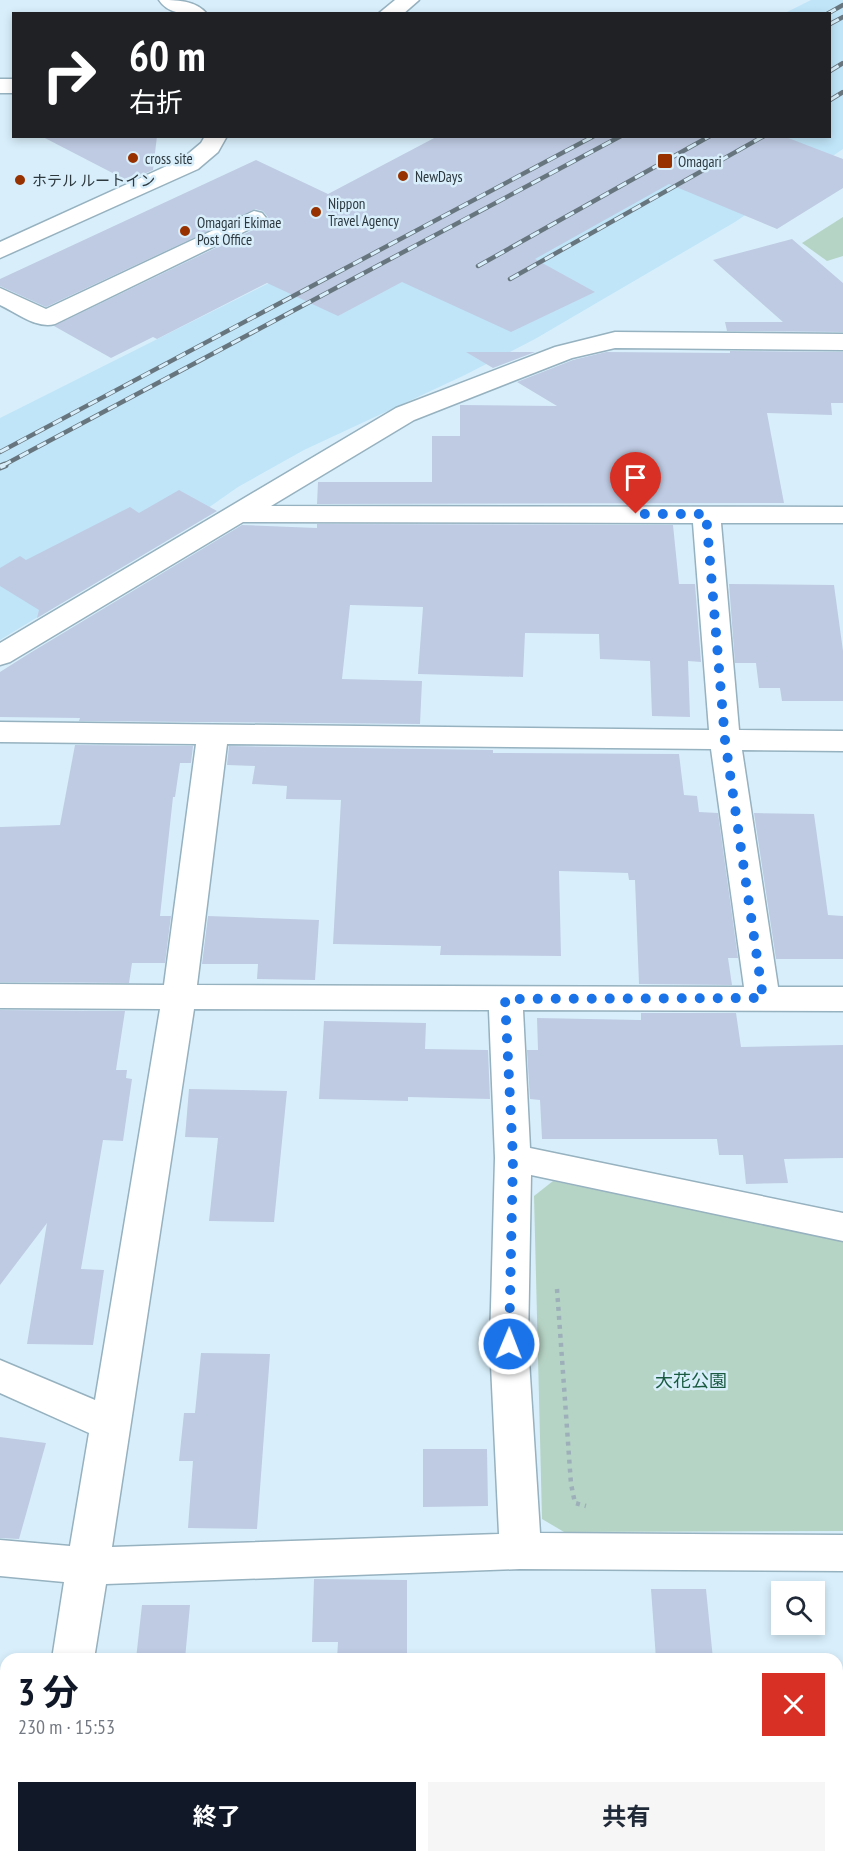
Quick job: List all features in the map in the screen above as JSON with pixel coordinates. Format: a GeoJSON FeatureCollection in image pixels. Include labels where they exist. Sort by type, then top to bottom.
{"type":"FeatureCollection","features":[{"type":"Feature","properties":{"kind":"street"},"geometry":{"type":"LineString","coordinates":[[169,0],[193,12]]}},
{"type":"Feature","properties":{"kind":"street"},"geometry":{"type":"LineString","coordinates":[[391,12],[409,0]]}},
{"type":"Feature","properties":{"kind":"street"},"geometry":{"type":"LineString","coordinates":[[0,251],[190,164],[210,147],[215,138]]}},
{"type":"Feature","properties":{"kind":"street"},"geometry":{"type":"LineString","coordinates":[[0,295],[46,319],[254,218]]}},
{"type":"Feature","properties":{"kind":"street"},"geometry":{"type":"LineString","coordinates":[[0,656],[405,414],[564,352],[615,340],[843,342]]}},
{"type":"Feature","properties":{"kind":"street"},"geometry":{"type":"LineString","coordinates":[[239,514],[843,515]]}},
{"type":"Feature","properties":{"kind":"street"},"geometry":{"type":"LineString","coordinates":[[706,514],[725,740],[763,998]]}},
{"type":"Feature","properties":{"kind":"street"},"geometry":{"type":"LineString","coordinates":[[0,732],[843,741]]}},
{"type":"Feature","properties":{"kind":"street"},"geometry":{"type":"LineString","coordinates":[[74,1653],[179,997],[213,733]]}},
{"type":"Feature","properties":{"kind":"street"},"geometry":{"type":"LineString","coordinates":[[0,996],[843,999]]}},
{"type":"Feature","properties":{"kind":"street"},"geometry":{"type":"LineString","coordinates":[[505,999],[513,1158],[509,1344],[520,1551]]}},
{"type":"Feature","properties":{"kind":"street"},"geometry":{"type":"LineString","coordinates":[[513,1158],[843,1227]]}},
{"type":"Feature","properties":{"kind":"street"},"geometry":{"type":"LineString","coordinates":[[0,1376],[111,1425]]}},
{"type":"Feature","properties":{"kind":"street"},"geometry":{"type":"LineString","coordinates":[[0,1558],[89,1566],[520,1551],[843,1552]]}},
{"type":"Feature","properties":{"kind":"path"},"geometry":{"type":"LineString","coordinates":[[556,1283],[571,1484],[575,1503],[592,1508]]}},
{"type":"Feature","properties":{"kind":"shaded area"},"geometry":{"type":"Polygon","coordinates":[[[811,0],[843,0],[843,149],[735,222],[535,339],[465,375],[304,450],[238,487],[151,548],[0,640],[0,418],[331,252],[545,138],[831,138],[831,12],[787,12],[811,0]]]}},
{"type":"Feature","properties":{"kind":"green space"},"geometry":{"type":"Polygon","coordinates":[[[843,217],[843,256],[827,261],[802,243],[843,217]]]}},
{"type":"Feature","properties":{"kind":"green space","name":"大花公園"},"geometry":{"type":"Polygon","coordinates":[[[553,1181],[843,1240],[843,1531],[564,1532],[542,1519],[534,1196],[553,1181]]]}},
{"type":"Feature","properties":{"kind":"building"},"geometry":{"type":"Polygon","coordinates":[[[45,138],[157,138],[153,170],[128,181],[45,138]]]}},
{"type":"Feature","properties":{"kind":"building"},"geometry":{"type":"Polygon","coordinates":[[[434,138],[788,138],[843,159],[843,188],[777,229],[669,184],[535,259],[595,292],[511,332],[402,282],[338,316],[267,283],[157,339],[153,337],[111,358],[54,326],[263,225],[268,217],[263,211],[255,209],[46,307],[0,286],[0,279],[256,160],[328,194],[434,138]]]}},
{"type":"Feature","properties":{"kind":"building"},"geometry":{"type":"Polygon","coordinates":[[[792,239],[843,283],[843,332],[727,331],[725,322],[783,322],[713,260],[792,239]]]}},
{"type":"Feature","properties":{"kind":"building"},"geometry":{"type":"Polygon","coordinates":[[[730,351],[843,352],[843,403],[831,403],[832,415],[767,413],[784,503],[317,504],[318,482],[432,482],[432,436],[460,436],[460,405],[557,406],[517,382],[573,360],[606,352],[730,353],[730,351]]]}},
{"type":"Feature","properties":{"kind":"building"},"geometry":{"type":"Polygon","coordinates":[[[466,352],[535,352],[493,368],[466,352]]]}},
{"type":"Feature","properties":{"kind":"building"},"geometry":{"type":"Polygon","coordinates":[[[179,490],[217,511],[37,618],[39,610],[0,586],[0,568],[20,556],[26,560],[130,507],[139,513],[179,490]]]}},
{"type":"Feature","properties":{"kind":"building"},"geometry":{"type":"Polygon","coordinates":[[[317,524],[673,525],[679,584],[695,584],[701,662],[688,661],[690,717],[652,716],[650,661],[600,659],[599,634],[525,633],[523,677],[418,674],[423,607],[350,605],[342,679],[422,681],[420,724],[79,721],[80,718],[0,717],[0,672],[30,653],[242,525],[317,528],[317,524]]]}},
{"type":"Feature","properties":{"kind":"building"},"geometry":{"type":"Polygon","coordinates":[[[729,584],[834,585],[843,651],[843,701],[782,701],[780,688],[759,688],[756,663],[735,663],[729,584]]]}},
{"type":"Feature","properties":{"kind":"building"},"geometry":{"type":"Polygon","coordinates":[[[75,745],[193,746],[191,763],[180,763],[175,797],[173,797],[160,916],[171,916],[165,963],[132,963],[129,983],[0,982],[0,827],[60,825],[75,745]]]}},
{"type":"Feature","properties":{"kind":"building"},"geometry":{"type":"Polygon","coordinates":[[[229,746],[493,750],[493,753],[679,754],[684,795],[697,796],[699,812],[718,813],[738,958],[728,958],[732,985],[639,984],[635,880],[629,880],[628,873],[559,871],[561,956],[440,955],[441,946],[333,944],[341,800],[286,799],[287,786],[252,784],[255,766],[227,765],[229,746]]]}},
{"type":"Feature","properties":{"kind":"building"},"geometry":{"type":"Polygon","coordinates":[[[754,813],[814,814],[828,915],[843,916],[843,959],[776,959],[754,813]]]}},
{"type":"Feature","properties":{"kind":"building"},"geometry":{"type":"Polygon","coordinates":[[[208,916],[319,920],[315,980],[257,979],[258,964],[202,964],[208,916]]]}},
{"type":"Feature","properties":{"kind":"building"},"geometry":{"type":"Polygon","coordinates":[[[0,1010],[125,1011],[116,1070],[127,1070],[126,1078],[132,1079],[123,1141],[103,1140],[81,1269],[104,1270],[93,1345],[27,1344],[47,1223],[0,1285],[0,1010]]]}},
{"type":"Feature","properties":{"kind":"building"},"geometry":{"type":"Polygon","coordinates":[[[641,1013],[736,1013],[741,1047],[843,1045],[843,1158],[784,1159],[788,1183],[746,1184],[743,1155],[719,1155],[717,1139],[542,1139],[540,1100],[530,1099],[527,1050],[538,1050],[537,1018],[641,1020],[641,1013]]]}},
{"type":"Feature","properties":{"kind":"building"},"geometry":{"type":"Polygon","coordinates":[[[324,1021],[426,1023],[425,1049],[488,1050],[490,1099],[408,1097],[408,1101],[319,1099],[324,1021]]]}},
{"type":"Feature","properties":{"kind":"building"},"geometry":{"type":"Polygon","coordinates":[[[189,1089],[287,1091],[274,1222],[209,1221],[218,1138],[185,1137],[189,1089]]]}},
{"type":"Feature","properties":{"kind":"building"},"geometry":{"type":"Polygon","coordinates":[[[201,1353],[270,1354],[257,1529],[188,1528],[193,1461],[179,1461],[184,1413],[195,1413],[201,1353]]]}},
{"type":"Feature","properties":{"kind":"building"},"geometry":{"type":"Polygon","coordinates":[[[0,1437],[46,1443],[19,1539],[0,1538],[0,1437]]]}},
{"type":"Feature","properties":{"kind":"building"},"geometry":{"type":"Polygon","coordinates":[[[423,1449],[487,1449],[488,1506],[423,1507],[423,1449]]]}},
{"type":"Feature","properties":{"kind":"building"},"geometry":{"type":"Polygon","coordinates":[[[314,1579],[407,1580],[407,1653],[337,1653],[338,1642],[312,1642],[314,1579]]]}},
{"type":"Feature","properties":{"kind":"building"},"geometry":{"type":"Polygon","coordinates":[[[651,1589],[706,1589],[712,1653],[656,1653],[651,1589]]]}},
{"type":"Feature","properties":{"kind":"building"},"geometry":{"type":"Polygon","coordinates":[[[142,1605],[190,1605],[186,1653],[137,1653],[142,1605]]]}},
{"type":"Feature","properties":{"kind":"railway"},"geometry":{"type":"LineString","coordinates":[[831,12],[843,5]]}},
{"type":"Feature","properties":{"kind":"railway"},"geometry":{"type":"LineString","coordinates":[[831,23],[843,17]]}},
{"type":"Feature","properties":{"kind":"railway"},"geometry":{"type":"LineString","coordinates":[[831,70],[843,63]]}},
{"type":"Feature","properties":{"kind":"railway"},"geometry":{"type":"LineString","coordinates":[[831,99],[843,92]]}},
{"type":"Feature","properties":{"kind":"railway"},"geometry":{"type":"LineString","coordinates":[[0,452],[590,138]]}},
{"type":"Feature","properties":{"kind":"railway"},"geometry":{"type":"LineString","coordinates":[[2,466],[617,138]]}},
{"type":"Feature","properties":{"kind":"railway"},"geometry":{"type":"LineString","coordinates":[[478,266],[706,138]]}},
{"type":"Feature","properties":{"kind":"railway"},"geometry":{"type":"LineString","coordinates":[[510,279],[760,138]]}},
{"type":"Feature","properties":{"kind":"railway"},"geometry":{"type":"LineString","coordinates":[[0,467],[5,465]]}},
{"type":"Feature","properties":{"kind":"place","name":"cross site"},"geometry":{"type":"Point","coordinates":[133,158]}},
{"type":"Feature","properties":{"kind":"place","name":"Omagari"},"geometry":{"type":"Point","coordinates":[665,161]}},
{"type":"Feature","properties":{"kind":"place","name":"NewDays"},"geometry":{"type":"Point","coordinates":[403,176]}},
{"type":"Feature","properties":{"kind":"place","name":"ホテル ルートイン"},"geometry":{"type":"Point","coordinates":[20,180]}},
{"type":"Feature","properties":{"kind":"place","name":"Nippon Travel Agency"},"geometry":{"type":"Point","coordinates":[316,212]}},
{"type":"Feature","properties":{"kind":"place","name":"Omagari Ekimae Post Office"},"geometry":{"type":"Point","coordinates":[185,231]}},
{"type":"Feature","properties":{"kind":"route"},"geometry":{"type":"LineString","coordinates":[[509,1344],[513,1158],[505,999],[763,998],[725,740],[706,514],[636,514]]}}]}
